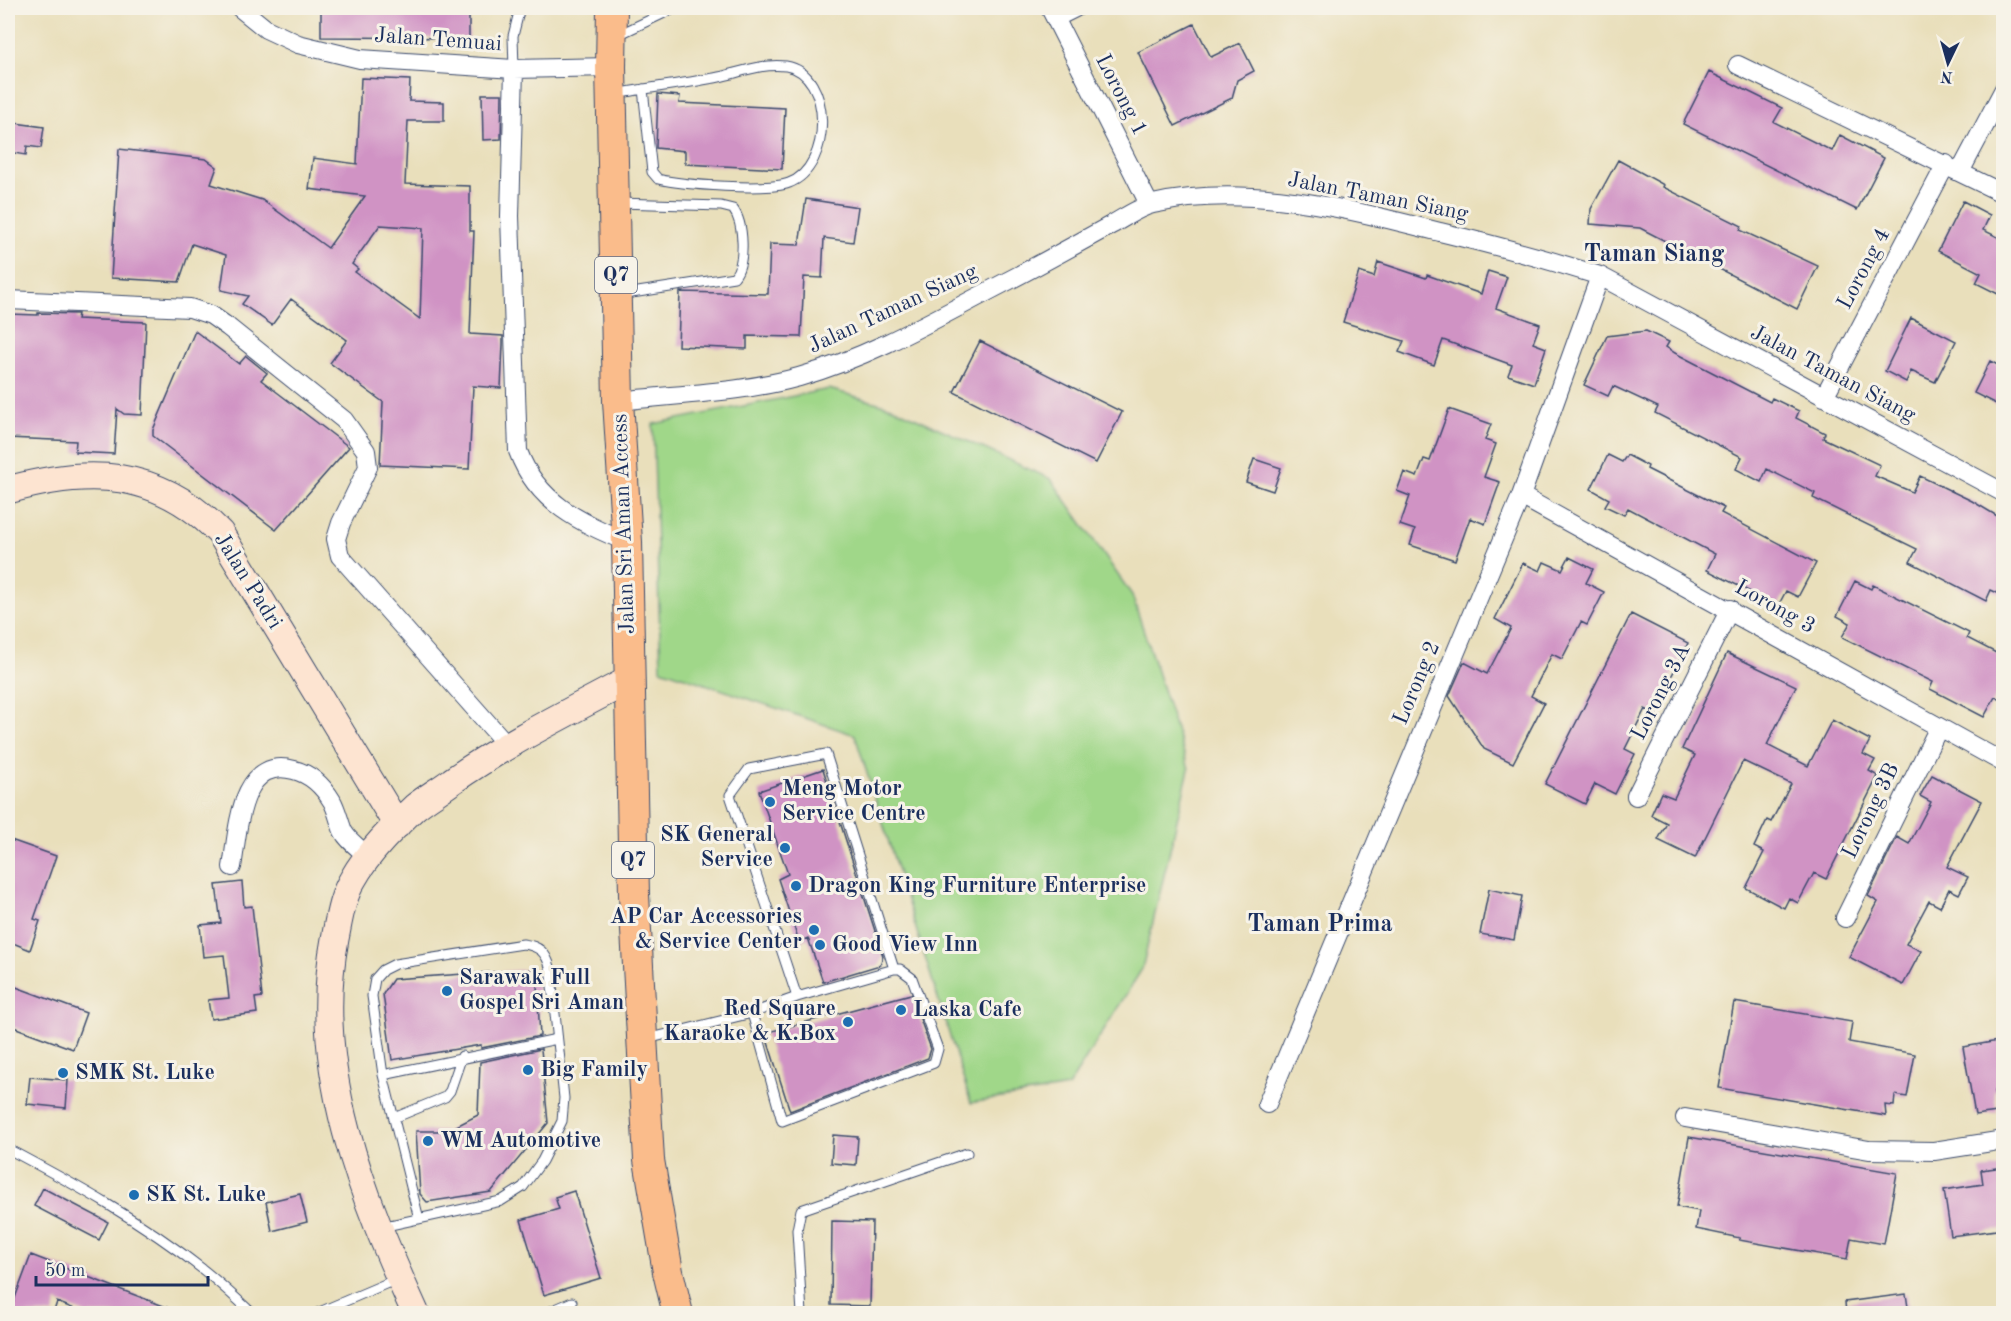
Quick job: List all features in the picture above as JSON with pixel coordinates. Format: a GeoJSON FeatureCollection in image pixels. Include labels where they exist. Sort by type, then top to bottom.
{"type":"FeatureCollection","features":[{"type":"Feature","properties":{"kind":"main road","name":"Jalan Sri Aman Access"},"geometry":{"type":"LineString","coordinates":[[612,8],[611,67],[618,400],[627,542],[634,895],[642,1040]]}},
{"type":"Feature","properties":{"kind":"main road","name":"Q7"},"geometry":{"type":"LineString","coordinates":[[642,1040],[649,1160],[668,1272],[678,1314]]}},
{"type":"Feature","properties":{"kind":"street","name":"Jalan Temuai"},"geometry":{"type":"LineString","coordinates":[[240,8],[266,29],[298,44],[360,59],[514,69],[611,67]]}},
{"type":"Feature","properties":{"kind":"street"},"geometry":{"type":"LineString","coordinates":[[1052,13],[1075,8]]}},
{"type":"Feature","properties":{"kind":"street","name":"Lorong 1"},"geometry":{"type":"LineString","coordinates":[[1052,13],[1149,204]]}},
{"type":"Feature","properties":{"kind":"street"},"geometry":{"type":"LineString","coordinates":[[1738,65],[2004,194]]}},
{"type":"Feature","properties":{"kind":"street"},"geometry":{"type":"LineString","coordinates":[[514,69],[510,216],[518,451],[528,474],[571,517],[627,542]]}},
{"type":"Feature","properties":{"kind":"street","name":"Lorong 4"},"geometry":{"type":"LineString","coordinates":[[1824,397],[1953,168],[2004,89]]}},
{"type":"Feature","properties":{"kind":"street","name":"Jalan Taman Siang"},"geometry":{"type":"LineString","coordinates":[[618,400],[740,388],[797,377],[840,363],[1004,283],[1149,204],[1184,199],[1237,197],[1318,204],[1524,253],[1600,276],[2004,493]]}},
{"type":"Feature","properties":{"kind":"street","name":"Lorong 2"},"geometry":{"type":"LineString","coordinates":[[1267,1104],[1521,496],[1600,276]]}},
{"type":"Feature","properties":{"kind":"street"},"geometry":{"type":"LineString","coordinates":[[8,300],[190,308],[211,315],[344,420],[366,451],[368,467],[341,523],[336,539],[340,556],[507,745]]}},
{"type":"Feature","properties":{"kind":"street","name":"Jalan Padri"},"geometry":{"type":"LineString","coordinates":[[8,490],[47,478],[118,478],[165,492],[203,515],[220,533],[397,825]]}},
{"type":"Feature","properties":{"kind":"street","name":"Lorong 3"},"geometry":{"type":"LineString","coordinates":[[1521,496],[1730,609],[2004,763]]}},
{"type":"Feature","properties":{"kind":"street","name":"Lorong 3A"},"geometry":{"type":"LineString","coordinates":[[1636,796],[1730,609]]}},
{"type":"Feature","properties":{"kind":"street"},"geometry":{"type":"LineString","coordinates":[[416,1314],[359,1175],[342,1122],[328,1001],[332,955],[341,906],[352,880],[369,856],[418,805],[507,745],[629,680]]}},
{"type":"Feature","properties":{"kind":"street","name":"Lorong 3B"},"geometry":{"type":"LineString","coordinates":[[1845,918],[1940,727]]}},
{"type":"Feature","properties":{"kind":"street"},"geometry":{"type":"LineString","coordinates":[[232,867],[241,809],[248,791],[258,778],[280,769],[301,772],[317,783],[332,801],[344,832],[369,856]]}},
{"type":"Feature","properties":{"kind":"street"},"geometry":{"type":"LineString","coordinates":[[1685,1118],[1869,1150],[1934,1151],[2004,1140]]}},
{"type":"Feature","properties":{"kind":"lane"},"geometry":{"type":"LineString","coordinates":[[514,69],[513,36],[520,8]]}},
{"type":"Feature","properties":{"kind":"lane"},"geometry":{"type":"LineString","coordinates":[[643,89],[652,172],[658,179],[756,187],[789,184],[802,176],[814,159],[822,138],[819,98],[802,73],[787,66],[759,67],[717,77],[643,89],[611,67],[675,8]]}},
{"type":"Feature","properties":{"kind":"lane"},"geometry":{"type":"LineString","coordinates":[[615,203],[721,206],[733,209],[740,219],[740,266],[734,277],[616,295]]}},
{"type":"Feature","properties":{"kind":"lane"},"geometry":{"type":"LineString","coordinates":[[797,997],[730,795],[749,769],[826,754],[894,969]]}},
{"type":"Feature","properties":{"kind":"lane"},"geometry":{"type":"LineString","coordinates":[[380,1227],[419,1219],[501,1201],[523,1186],[542,1161],[562,1121],[564,1098],[550,968],[543,951],[533,945],[523,944],[395,964],[383,970],[375,979],[372,996],[383,1075],[419,1219]]}},
{"type":"Feature","properties":{"kind":"lane"},"geometry":{"type":"LineString","coordinates":[[642,1040],[752,1013],[797,997],[900,969],[912,978],[938,1049],[934,1063],[782,1122],[752,1013]]}},
{"type":"Feature","properties":{"kind":"lane"},"geometry":{"type":"LineString","coordinates":[[383,1075],[462,1056],[557,1039]]}},
{"type":"Feature","properties":{"kind":"lane"},"geometry":{"type":"LineString","coordinates":[[394,1118],[445,1097],[450,1091],[462,1056]]}},
{"type":"Feature","properties":{"kind":"lane"},"geometry":{"type":"LineString","coordinates":[[8,1149],[82,1189],[200,1267],[253,1314]]}},
{"type":"Feature","properties":{"kind":"lane"},"geometry":{"type":"LineString","coordinates":[[802,1314],[797,1230],[801,1210],[967,1153]]}},
{"type":"Feature","properties":{"kind":"lane"},"geometry":{"type":"LineString","coordinates":[[315,1314],[400,1278]]}},
{"type":"Feature","properties":{"kind":"lane"},"geometry":{"type":"LineString","coordinates":[[544,1314],[572,1302]]}},
{"type":"Feature","properties":{"kind":"green space"},"geometry":{"type":"Polygon","coordinates":[[[829,389],[892,407],[1051,479],[1132,595],[1189,769],[1142,969],[1068,1087],[971,1103],[855,735],[661,669],[653,424],[829,389]]]}},
{"type":"Feature","properties":{"kind":"building"},"geometry":{"type":"Polygon","coordinates":[[[321,8],[469,8],[469,38],[321,37],[321,8]]]}},
{"type":"Feature","properties":{"kind":"building"},"geometry":{"type":"Polygon","coordinates":[[[1194,24],[1211,57],[1240,43],[1254,71],[1237,80],[1232,98],[1175,126],[1138,52],[1194,24]]]}},
{"type":"Feature","properties":{"kind":"building"},"geometry":{"type":"Polygon","coordinates":[[[1709,72],[1782,108],[1774,122],[1832,151],[1840,135],[1884,158],[1857,210],[1683,124],[1709,72]]]}},
{"type":"Feature","properties":{"kind":"building"},"geometry":{"type":"Polygon","coordinates":[[[361,78],[410,80],[409,101],[444,102],[444,121],[408,121],[405,184],[470,186],[470,231],[474,231],[470,334],[503,336],[503,344],[501,388],[473,386],[469,469],[380,465],[383,402],[330,363],[347,340],[291,299],[272,325],[242,304],[248,296],[221,290],[226,255],[192,244],[179,282],[111,278],[119,149],[206,159],[217,167],[211,184],[262,200],[328,248],[365,196],[309,189],[313,158],[357,164],[361,78]],[[380,225],[352,264],[358,269],[355,272],[420,319],[423,228],[380,225]]]}},
{"type":"Feature","properties":{"kind":"building"},"geometry":{"type":"Polygon","coordinates":[[[482,94],[502,94],[501,139],[483,140],[482,94]]]}},
{"type":"Feature","properties":{"kind":"building"},"geometry":{"type":"Polygon","coordinates":[[[658,94],[680,96],[679,103],[785,108],[782,169],[685,164],[685,151],[656,148],[658,94]]]}},
{"type":"Feature","properties":{"kind":"building"},"geometry":{"type":"Polygon","coordinates":[[[8,122],[44,127],[41,148],[27,146],[26,155],[8,152],[8,122]]]}},
{"type":"Feature","properties":{"kind":"building"},"geometry":{"type":"Polygon","coordinates":[[[1618,160],[1664,185],[1663,187],[1742,226],[1740,230],[1818,266],[1797,309],[1640,228],[1590,224],[1591,209],[1618,160]]]}},
{"type":"Feature","properties":{"kind":"building"},"geometry":{"type":"Polygon","coordinates":[[[806,199],[858,207],[853,242],[824,238],[822,278],[804,277],[801,337],[747,336],[747,349],[678,346],[680,292],[768,294],[770,244],[799,245],[806,199]]]}},
{"type":"Feature","properties":{"kind":"building"},"geometry":{"type":"Polygon","coordinates":[[[1963,201],[1990,215],[1983,230],[2004,240],[2004,297],[1976,283],[1981,273],[1938,251],[1963,201]]]}},
{"type":"Feature","properties":{"kind":"building"},"geometry":{"type":"Polygon","coordinates":[[[1378,262],[1426,278],[1427,275],[1481,294],[1488,271],[1507,277],[1496,308],[1540,324],[1533,343],[1546,348],[1534,384],[1508,375],[1512,365],[1443,340],[1434,365],[1399,352],[1404,341],[1343,322],[1359,272],[1374,277],[1378,262]]]}},
{"type":"Feature","properties":{"kind":"building"},"geometry":{"type":"Polygon","coordinates":[[[38,313],[78,314],[77,319],[146,322],[142,415],[124,414],[117,409],[114,454],[75,452],[76,441],[8,438],[8,314],[38,315],[38,313]]]}},
{"type":"Feature","properties":{"kind":"building"},"geometry":{"type":"Polygon","coordinates":[[[1911,318],[1956,341],[1935,382],[1911,371],[1906,382],[1885,371],[1911,318]]]}},
{"type":"Feature","properties":{"kind":"building"},"geometry":{"type":"Polygon","coordinates":[[[195,331],[239,364],[246,356],[267,373],[261,380],[349,447],[276,530],[153,436],[153,430],[195,331]]]}},
{"type":"Feature","properties":{"kind":"building"},"geometry":{"type":"Polygon","coordinates":[[[1646,331],[1669,342],[1666,347],[1675,353],[1770,402],[1772,398],[1799,411],[1796,418],[1825,433],[1823,438],[1880,465],[1875,476],[1912,492],[1920,476],[1972,501],[2004,520],[2004,596],[1991,590],[1986,601],[1910,562],[1917,549],[1813,498],[1815,493],[1767,469],[1761,482],[1736,469],[1742,457],[1655,413],[1658,407],[1613,386],[1608,396],[1584,385],[1607,336],[1646,331]]]}},
{"type":"Feature","properties":{"kind":"building"},"geometry":{"type":"Polygon","coordinates":[[[980,341],[1122,412],[1096,463],[954,392],[980,341]]]}},
{"type":"Feature","properties":{"kind":"building"},"geometry":{"type":"Polygon","coordinates":[[[1990,361],[2004,368],[2004,408],[1974,393],[1990,361]]]}},
{"type":"Feature","properties":{"kind":"building"},"geometry":{"type":"Polygon","coordinates":[[[1449,409],[1491,424],[1485,440],[1496,444],[1484,477],[1500,482],[1485,524],[1470,518],[1455,560],[1410,545],[1415,530],[1400,525],[1410,496],[1397,491],[1404,472],[1417,477],[1424,459],[1430,461],[1449,409]]]}},
{"type":"Feature","properties":{"kind":"building"},"geometry":{"type":"Polygon","coordinates":[[[1608,455],[1622,462],[1627,455],[1648,466],[1647,469],[1724,508],[1721,513],[1816,563],[1798,597],[1786,591],[1778,606],[1707,570],[1715,554],[1628,508],[1624,515],[1605,506],[1609,499],[1591,489],[1608,455]]]}},
{"type":"Feature","properties":{"kind":"building"},"geometry":{"type":"Polygon","coordinates":[[[1254,459],[1281,468],[1273,491],[1246,482],[1254,459]]]}},
{"type":"Feature","properties":{"kind":"building"},"geometry":{"type":"Polygon","coordinates":[[[1569,557],[1593,569],[1586,583],[1604,592],[1587,625],[1581,622],[1562,659],[1552,654],[1531,696],[1544,703],[1513,763],[1484,749],[1449,696],[1464,662],[1487,674],[1511,628],[1495,619],[1523,563],[1540,571],[1544,562],[1562,570],[1569,557]]]}},
{"type":"Feature","properties":{"kind":"building"},"geometry":{"type":"Polygon","coordinates":[[[1855,581],[1871,589],[1873,585],[1969,633],[1967,638],[2004,657],[2004,701],[1995,697],[1984,717],[1930,689],[1933,682],[1842,637],[1850,623],[1837,616],[1855,581]]]}},
{"type":"Feature","properties":{"kind":"building"},"geometry":{"type":"Polygon","coordinates":[[[1631,614],[1688,643],[1664,691],[1669,694],[1658,715],[1645,709],[1625,749],[1635,754],[1615,794],[1595,784],[1585,804],[1545,784],[1631,614]]]}},
{"type":"Feature","properties":{"kind":"building"},"geometry":{"type":"Polygon","coordinates":[[[1727,653],[1796,686],[1767,745],[1808,766],[1832,720],[1870,740],[1863,754],[1875,760],[1869,771],[1878,776],[1826,879],[1814,873],[1798,903],[1789,898],[1784,908],[1746,888],[1764,852],[1754,847],[1767,820],[1771,822],[1791,784],[1743,761],[1695,858],[1658,840],[1667,823],[1651,815],[1661,793],[1674,798],[1695,755],[1682,749],[1727,653]]]}},
{"type":"Feature","properties":{"kind":"building"},"geometry":{"type":"Polygon","coordinates":[[[823,769],[883,956],[880,965],[823,982],[808,938],[799,942],[778,879],[788,874],[759,791],[823,769]]]}},
{"type":"Feature","properties":{"kind":"building"},"geometry":{"type":"Polygon","coordinates":[[[1932,775],[1982,801],[1947,867],[1968,877],[1959,894],[1949,889],[1940,907],[1929,901],[1906,944],[1921,951],[1903,985],[1849,957],[1878,902],[1868,896],[1897,837],[1909,844],[1931,802],[1920,796],[1932,775]]]}},
{"type":"Feature","properties":{"kind":"building"},"geometry":{"type":"Polygon","coordinates":[[[8,839],[56,856],[34,919],[40,921],[30,950],[8,941],[8,839]]]}},
{"type":"Feature","properties":{"kind":"building"},"geometry":{"type":"Polygon","coordinates":[[[242,882],[244,907],[252,906],[262,997],[255,998],[257,1013],[211,1019],[208,1000],[229,998],[224,955],[203,957],[200,925],[221,923],[216,885],[242,882]]]}},
{"type":"Feature","properties":{"kind":"building"},"geometry":{"type":"Polygon","coordinates":[[[1489,889],[1522,896],[1514,940],[1480,934],[1489,889]]]}},
{"type":"Feature","properties":{"kind":"building"},"geometry":{"type":"Polygon","coordinates":[[[536,969],[540,1036],[481,1048],[481,1045],[392,1060],[383,994],[393,979],[536,969]]]}},
{"type":"Feature","properties":{"kind":"building"},"geometry":{"type":"Polygon","coordinates":[[[8,984],[86,1013],[73,1049],[8,1025],[8,984]]]}},
{"type":"Feature","properties":{"kind":"building"},"geometry":{"type":"Polygon","coordinates":[[[911,994],[931,1049],[928,1058],[790,1111],[765,1033],[911,994]]]}},
{"type":"Feature","properties":{"kind":"building"},"geometry":{"type":"Polygon","coordinates":[[[1734,1002],[1852,1022],[1849,1042],[1915,1054],[1907,1097],[1895,1095],[1894,1106],[1885,1105],[1886,1116],[1719,1088],[1734,1002]]]}},
{"type":"Feature","properties":{"kind":"building"},"geometry":{"type":"Polygon","coordinates":[[[2004,1040],[2004,1089],[1994,1091],[1997,1112],[1975,1115],[1963,1047],[2004,1040]]]}},
{"type":"Feature","properties":{"kind":"building"},"geometry":{"type":"Polygon","coordinates":[[[541,1049],[548,1123],[491,1192],[427,1202],[420,1194],[416,1131],[447,1131],[478,1115],[480,1062],[541,1049]]]}},
{"type":"Feature","properties":{"kind":"building"},"geometry":{"type":"Polygon","coordinates":[[[30,1077],[68,1080],[66,1108],[27,1104],[30,1077]]]}},
{"type":"Feature","properties":{"kind":"building"},"geometry":{"type":"Polygon","coordinates":[[[833,1135],[858,1137],[856,1165],[831,1163],[833,1135]]]}},
{"type":"Feature","properties":{"kind":"building"},"geometry":{"type":"Polygon","coordinates":[[[1689,1137],[1897,1173],[1884,1244],[1851,1238],[1847,1259],[1739,1240],[1740,1238],[1696,1229],[1699,1211],[1677,1207],[1689,1137]]]}},
{"type":"Feature","properties":{"kind":"building"},"geometry":{"type":"Polygon","coordinates":[[[2004,1167],[2004,1229],[1951,1236],[1944,1190],[1983,1184],[1981,1170],[2004,1167]]]}},
{"type":"Feature","properties":{"kind":"building"},"geometry":{"type":"Polygon","coordinates":[[[43,1188],[108,1222],[99,1240],[34,1206],[43,1188]]]}},
{"type":"Feature","properties":{"kind":"building"},"geometry":{"type":"Polygon","coordinates":[[[574,1191],[601,1278],[544,1295],[521,1220],[559,1209],[555,1197],[574,1191]]]}},
{"type":"Feature","properties":{"kind":"building"},"geometry":{"type":"Polygon","coordinates":[[[300,1194],[307,1222],[272,1231],[266,1202],[300,1194]]]}},
{"type":"Feature","properties":{"kind":"building"},"geometry":{"type":"Polygon","coordinates":[[[832,1221],[872,1222],[870,1306],[831,1305],[832,1221]]]}},
{"type":"Feature","properties":{"kind":"building"},"geometry":{"type":"Polygon","coordinates":[[[31,1255],[179,1312],[178,1314],[87,1314],[57,1302],[53,1314],[9,1314],[31,1255]]]}},
{"type":"Feature","properties":{"kind":"building"},"geometry":{"type":"Polygon","coordinates":[[[1906,1294],[1909,1314],[1846,1314],[1845,1302],[1906,1294]]]}},
{"type":"Feature","properties":{"kind":"place","name":"Meng Motor Service Centre"},"geometry":{"type":"Point","coordinates":[770,802]}},
{"type":"Feature","properties":{"kind":"place","name":"SK General Service"},"geometry":{"type":"Point","coordinates":[785,848]}},
{"type":"Feature","properties":{"kind":"place","name":"Dragon King Furniture Enterprise"},"geometry":{"type":"Point","coordinates":[796,886]}},
{"type":"Feature","properties":{"kind":"place","name":"AP Car Accessories & Service Center"},"geometry":{"type":"Point","coordinates":[814,930]}},
{"type":"Feature","properties":{"kind":"place","name":"Good View Inn"},"geometry":{"type":"Point","coordinates":[820,945]}},
{"type":"Feature","properties":{"kind":"place","name":"Sarawak Full Gospel Sri Aman"},"geometry":{"type":"Point","coordinates":[447,991]}},
{"type":"Feature","properties":{"kind":"place","name":"Laska Cafe"},"geometry":{"type":"Point","coordinates":[901,1010]}},
{"type":"Feature","properties":{"kind":"place","name":"Red Square Karaoke & K.Box"},"geometry":{"type":"Point","coordinates":[848,1022]}},
{"type":"Feature","properties":{"kind":"place","name":"Big Family"},"geometry":{"type":"Point","coordinates":[528,1070]}},
{"type":"Feature","properties":{"kind":"place","name":"SMK St. Luke"},"geometry":{"type":"Point","coordinates":[63,1073]}},
{"type":"Feature","properties":{"kind":"place","name":"WM Automotive"},"geometry":{"type":"Point","coordinates":[428,1141]}},
{"type":"Feature","properties":{"kind":"place","name":"SK St. Luke"},"geometry":{"type":"Point","coordinates":[134,1195]}},
{"type":"Feature","properties":{"kind":"district","name":"Taman Siang"},"geometry":{"type":"Point","coordinates":[1654,255]}},
{"type":"Feature","properties":{"kind":"district","name":"Taman Prima"},"geometry":{"type":"Point","coordinates":[1320,925]}}]}
